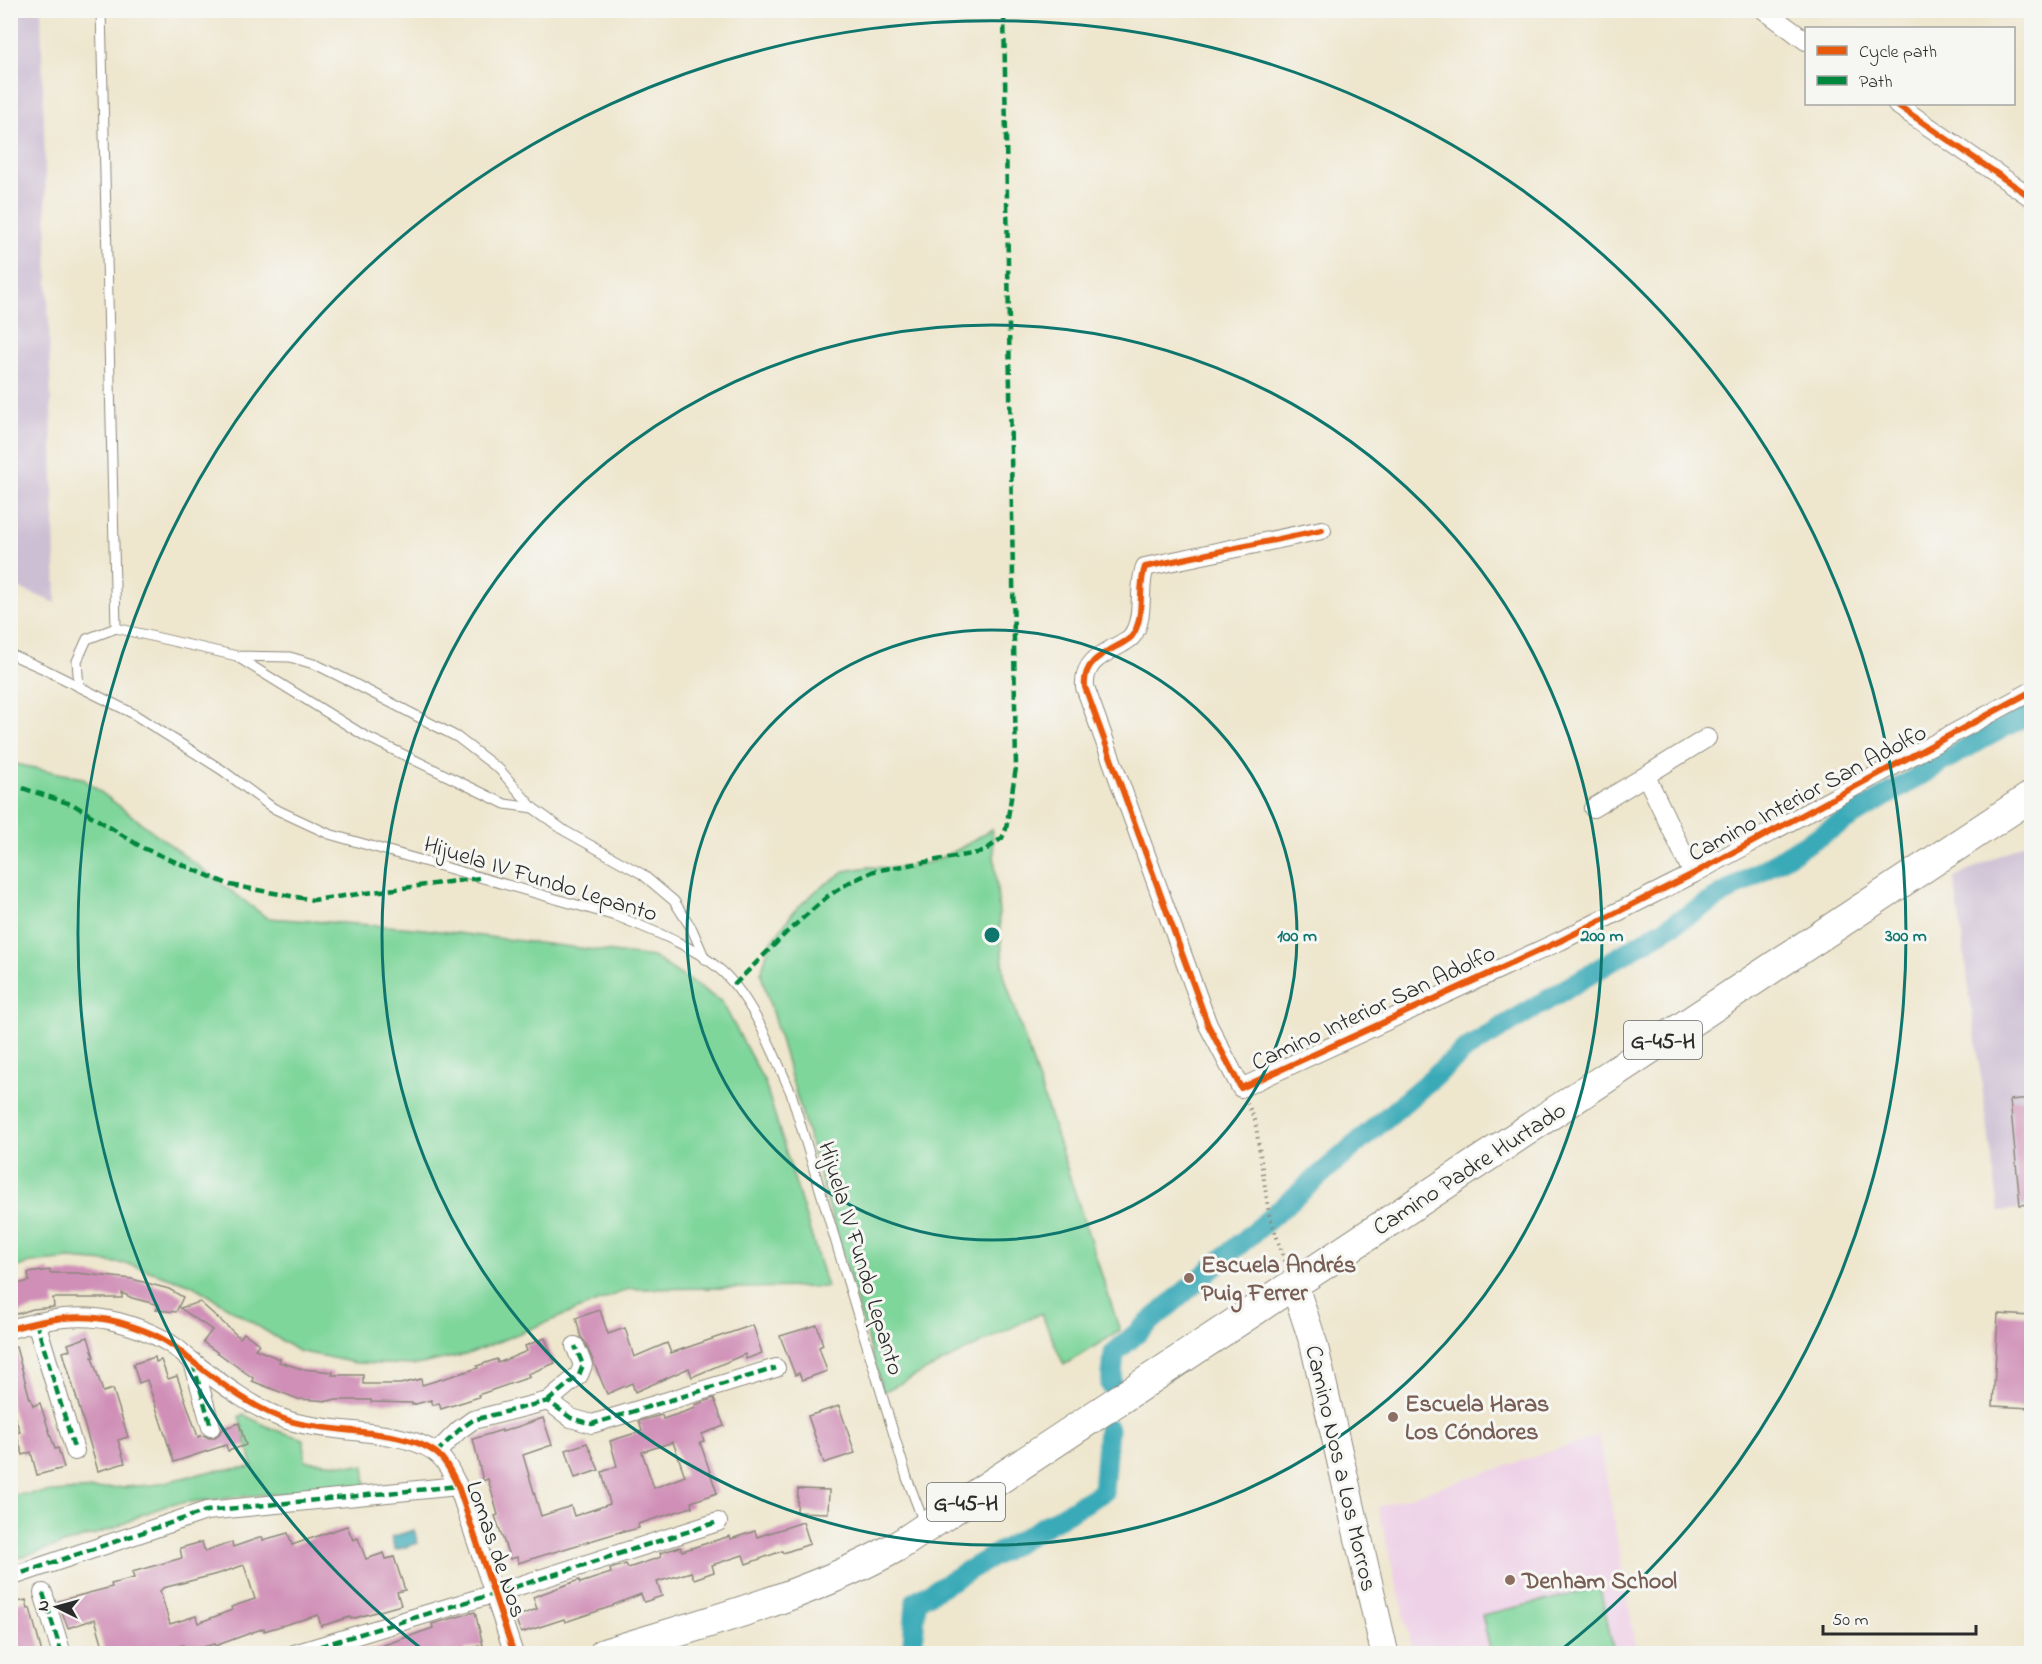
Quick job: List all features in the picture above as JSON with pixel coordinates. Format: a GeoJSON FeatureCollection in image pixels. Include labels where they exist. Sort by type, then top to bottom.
{"type":"FeatureCollection","features":[{"type":"Feature","properties":{"kind":"main road","name":"Camino Padre Hurtado"},"geometry":{"type":"LineString","coordinates":[[604,1653],[812,1588],[871,1561],[926,1528],[2031,796]]}},
{"type":"Feature","properties":{"kind":"main road","name":"Camino Nos a Los Morros"},"geometry":{"type":"LineString","coordinates":[[1294,1284],[1314,1345],[1385,1653]]}},
{"type":"Feature","properties":{"kind":"street"},"geometry":{"type":"LineString","coordinates":[[1764,10],[1805,40]]}},
{"type":"Feature","properties":{"kind":"street"},"geometry":{"type":"LineString","coordinates":[[1897,105],[2031,198]]}},
{"type":"Feature","properties":{"kind":"street","name":"Camino Interior San Adolfo"},"geometry":{"type":"LineString","coordinates":[[1322,530],[1145,567],[1142,574],[1138,622],[1132,637],[1096,658],[1084,675],[1085,687],[1208,1025],[1241,1088],[1560,941],[1693,874],[2031,692]]}},
{"type":"Feature","properties":{"kind":"street"},"geometry":{"type":"LineString","coordinates":[[1593,808],[1707,738]]}},
{"type":"Feature","properties":{"kind":"street"},"geometry":{"type":"LineString","coordinates":[[1646,776],[1693,874]]}},
{"type":"Feature","properties":{"kind":"street"},"geometry":{"type":"LineString","coordinates":[[10,1329],[66,1317],[88,1316],[116,1321],[172,1345],[261,1408],[289,1421],[351,1432],[384,1435],[417,1443],[436,1453],[459,1430],[473,1420],[548,1401],[579,1375],[583,1365],[575,1347]]}},
{"type":"Feature","properties":{"kind":"street"},"geometry":{"type":"LineString","coordinates":[[36,1322],[75,1451]]}},
{"type":"Feature","properties":{"kind":"street"},"geometry":{"type":"LineString","coordinates":[[193,1362],[211,1427]]}},
{"type":"Feature","properties":{"kind":"street"},"geometry":{"type":"LineString","coordinates":[[548,1401],[571,1418],[592,1424],[776,1368]]}},
{"type":"Feature","properties":{"kind":"street","name":"Lomas de Nos"},"geometry":{"type":"LineString","coordinates":[[436,1453],[447,1465],[458,1486],[514,1653]]}},
{"type":"Feature","properties":{"kind":"street"},"geometry":{"type":"LineString","coordinates":[[10,1577],[206,1511],[458,1486]]}},
{"type":"Feature","properties":{"kind":"street"},"geometry":{"type":"LineString","coordinates":[[294,1653],[493,1594],[718,1522]]}},
{"type":"Feature","properties":{"kind":"street"},"geometry":{"type":"LineString","coordinates":[[43,1593],[62,1653]]}},
{"type":"Feature","properties":{"kind":"lane"},"geometry":{"type":"LineString","coordinates":[[101,10],[116,628]]}},
{"type":"Feature","properties":{"kind":"lane"},"geometry":{"type":"LineString","coordinates":[[79,687],[76,661],[87,639],[116,628],[237,656],[290,657],[317,665],[457,737],[500,770],[533,808],[565,831],[642,874],[674,901],[692,929],[705,959]]}},
{"type":"Feature","properties":{"kind":"lane","name":"Hijuela IV Fundo Lepanto"},"geometry":{"type":"LineString","coordinates":[[10,654],[132,713],[222,770],[273,808],[329,834],[620,917],[658,933],[718,968],[734,985],[756,1018],[774,1052],[791,1093],[907,1478],[926,1528]]}},
{"type":"Feature","properties":{"kind":"lane"},"geometry":{"type":"LineString","coordinates":[[237,656],[365,736],[505,804],[533,808]]}},
{"type":"Feature","properties":{"kind":"path"},"geometry":{"type":"LineString","coordinates":[[1241,1088],[1255,1120],[1269,1214],[1294,1284]]}},
{"type":"Feature","properties":{"kind":"shaded area"},"geometry":{"type":"Polygon","coordinates":[[[10,11],[41,11],[56,603],[11,585],[10,11]]]}},
{"type":"Feature","properties":{"kind":"shaded area"},"geometry":{"type":"Polygon","coordinates":[[[2031,840],[2031,1208],[1999,1211],[1954,878],[2031,840]]]}},
{"type":"Feature","properties":{"kind":"shaded area","name":"Denham School"},"geometry":{"type":"Polygon","coordinates":[[[1599,1436],[1637,1653],[1413,1653],[1378,1507],[1599,1436]]]}},
{"type":"Feature","properties":{"kind":"green space"},"geometry":{"type":"Polygon","coordinates":[[[11,763],[82,778],[267,918],[415,928],[653,957],[722,1002],[765,1083],[827,1287],[629,1289],[468,1354],[416,1365],[356,1363],[298,1351],[192,1285],[128,1264],[71,1259],[31,1263],[11,1269],[11,763]]]}},
{"type":"Feature","properties":{"kind":"green space"},"geometry":{"type":"Polygon","coordinates":[[[992,829],[1004,975],[1120,1331],[1064,1365],[1041,1313],[883,1392],[761,974],[769,945],[794,911],[817,890],[845,871],[868,867],[897,868],[931,862],[959,849],[992,829]]]}},
{"type":"Feature","properties":{"kind":"green space"},"geometry":{"type":"Polygon","coordinates":[[[244,1415],[275,1430],[304,1439],[305,1461],[364,1466],[366,1488],[171,1504],[115,1528],[11,1560],[11,1495],[152,1485],[212,1471],[253,1467],[239,1416],[244,1415]]]}},
{"type":"Feature","properties":{"kind":"green space"},"geometry":{"type":"Polygon","coordinates":[[[1600,1588],[1614,1653],[1491,1653],[1482,1615],[1600,1588]]]}},
{"type":"Feature","properties":{"kind":"water"},"geometry":{"type":"Polygon","coordinates":[[[414,1530],[418,1543],[395,1550],[391,1537],[414,1530]]]}},
{"type":"Feature","properties":{"kind":"building"},"geometry":{"type":"Polygon","coordinates":[[[2031,1098],[2031,1204],[2020,1205],[2010,1100],[2031,1098]]]}},
{"type":"Feature","properties":{"kind":"building"},"geometry":{"type":"Polygon","coordinates":[[[50,1270],[50,1273],[77,1273],[132,1279],[169,1289],[183,1297],[176,1312],[156,1310],[159,1305],[122,1293],[122,1298],[53,1298],[54,1307],[10,1314],[10,1286],[29,1281],[28,1273],[50,1270]]]}},
{"type":"Feature","properties":{"kind":"building"},"geometry":{"type":"Polygon","coordinates":[[[200,1302],[240,1338],[244,1333],[259,1344],[255,1349],[280,1359],[279,1362],[302,1369],[333,1372],[332,1375],[363,1375],[363,1384],[400,1384],[421,1379],[422,1385],[478,1368],[477,1366],[497,1359],[498,1363],[527,1351],[525,1346],[545,1338],[555,1363],[528,1374],[530,1377],[441,1409],[439,1403],[433,1405],[431,1400],[412,1405],[412,1403],[371,1402],[371,1400],[298,1399],[252,1381],[253,1378],[203,1342],[212,1330],[180,1308],[200,1302]]]}},
{"type":"Feature","properties":{"kind":"building"},"geometry":{"type":"Polygon","coordinates":[[[600,1310],[608,1334],[625,1328],[634,1357],[667,1343],[671,1353],[753,1325],[762,1353],[746,1359],[745,1354],[692,1377],[689,1368],[635,1392],[632,1383],[607,1394],[581,1337],[576,1318],[600,1310]]]}},
{"type":"Feature","properties":{"kind":"building"},"geometry":{"type":"Polygon","coordinates":[[[1998,1314],[2031,1316],[2031,1408],[1993,1406],[1998,1314]]]}},
{"type":"Feature","properties":{"kind":"building"},"geometry":{"type":"Polygon","coordinates":[[[817,1325],[823,1345],[819,1347],[827,1371],[802,1380],[799,1373],[795,1375],[780,1336],[817,1325]]]}},
{"type":"Feature","properties":{"kind":"building"},"geometry":{"type":"Polygon","coordinates":[[[88,1337],[103,1392],[113,1389],[128,1437],[118,1440],[125,1463],[98,1471],[63,1352],[70,1350],[68,1344],[88,1337]]]}},
{"type":"Feature","properties":{"kind":"building"},"geometry":{"type":"Polygon","coordinates":[[[16,1347],[30,1399],[33,1406],[40,1403],[55,1449],[58,1448],[64,1468],[37,1475],[31,1452],[23,1455],[16,1433],[20,1432],[10,1402],[10,1348],[16,1347]]]}},
{"type":"Feature","properties":{"kind":"building"},"geometry":{"type":"Polygon","coordinates":[[[155,1357],[156,1362],[161,1360],[168,1379],[177,1376],[198,1437],[203,1435],[215,1438],[222,1429],[239,1423],[246,1445],[228,1451],[226,1445],[174,1462],[147,1380],[139,1383],[133,1364],[155,1357]]]}},
{"type":"Feature","properties":{"kind":"building"},"geometry":{"type":"Polygon","coordinates":[[[714,1398],[724,1426],[702,1434],[704,1441],[700,1442],[717,1493],[691,1502],[692,1507],[638,1524],[639,1528],[518,1563],[517,1557],[510,1559],[495,1516],[498,1515],[488,1479],[483,1481],[473,1439],[543,1418],[552,1445],[523,1455],[541,1516],[571,1506],[574,1516],[610,1504],[602,1472],[617,1466],[610,1441],[642,1431],[639,1421],[662,1415],[663,1419],[696,1408],[695,1405],[714,1398]],[[673,1442],[642,1452],[654,1488],[685,1476],[673,1442]]]}},
{"type":"Feature","properties":{"kind":"building"},"geometry":{"type":"Polygon","coordinates":[[[839,1406],[855,1453],[824,1463],[808,1416],[839,1406]]]}},
{"type":"Feature","properties":{"kind":"building"},"geometry":{"type":"Polygon","coordinates":[[[587,1443],[599,1470],[575,1478],[566,1450],[587,1443]]]}},
{"type":"Feature","properties":{"kind":"building"},"geometry":{"type":"Polygon","coordinates":[[[798,1489],[829,1490],[828,1513],[797,1512],[798,1489]]]}},
{"type":"Feature","properties":{"kind":"building"},"geometry":{"type":"Polygon","coordinates":[[[803,1522],[810,1544],[746,1564],[743,1555],[712,1565],[714,1572],[694,1579],[691,1572],[657,1582],[662,1596],[644,1602],[641,1594],[565,1622],[564,1619],[521,1633],[515,1617],[537,1609],[533,1597],[579,1580],[580,1583],[611,1573],[610,1569],[626,1564],[628,1568],[661,1557],[660,1553],[680,1547],[682,1551],[755,1531],[757,1537],[803,1522]]]}},
{"type":"Feature","properties":{"kind":"building"},"geometry":{"type":"Polygon","coordinates":[[[347,1526],[353,1540],[358,1538],[366,1559],[384,1553],[386,1559],[394,1557],[405,1590],[397,1592],[401,1605],[321,1626],[318,1615],[264,1631],[264,1628],[215,1646],[214,1644],[186,1652],[183,1645],[156,1653],[105,1653],[95,1619],[68,1628],[58,1601],[112,1587],[111,1584],[134,1578],[132,1572],[182,1558],[180,1548],[202,1542],[205,1552],[232,1542],[233,1547],[262,1537],[263,1540],[288,1533],[292,1545],[347,1526]],[[244,1565],[163,1588],[160,1591],[170,1624],[196,1616],[198,1623],[232,1610],[231,1607],[255,1599],[244,1565]]]}},
{"type":"Feature","properties":{"kind":"building"},"geometry":{"type":"Polygon","coordinates":[[[26,1600],[42,1653],[10,1653],[10,1604],[26,1600]]]}},
{"type":"Feature","properties":{"kind":"building"},"geometry":{"type":"Polygon","coordinates":[[[475,1612],[483,1645],[464,1650],[465,1653],[368,1653],[367,1651],[433,1628],[432,1624],[475,1612]]]}},
{"type":"Feature","properties":{"kind":"waterway"},"geometry":{"type":"LineString","coordinates":[[1111,1385],[1114,1353],[1466,1049],[1962,750],[2032,712]]}},
{"type":"Feature","properties":{"kind":"waterway"},"geometry":{"type":"LineString","coordinates":[[912,1654],[916,1601],[1103,1492],[1108,1428]]}},
{"type":"Feature","properties":{"kind":"marked path"},"geometry":{"type":"LineString","coordinates":[[734,985],[787,932],[828,896],[850,882],[874,871],[983,852],[1002,838],[1006,829],[1016,768],[1004,10]]}},
{"type":"Feature","properties":{"kind":"marked path"},"geometry":{"type":"LineString","coordinates":[[10,784],[74,805],[143,848],[230,885],[313,900],[479,878]]}},
{"type":"Feature","properties":{"kind":"marked path"},"geometry":{"type":"LineString","coordinates":[[36,1322],[75,1451]]}},
{"type":"Feature","properties":{"kind":"marked path"},"geometry":{"type":"LineString","coordinates":[[548,1401],[579,1375],[583,1365],[575,1346]]}},
{"type":"Feature","properties":{"kind":"marked path"},"geometry":{"type":"LineString","coordinates":[[193,1363],[211,1427]]}},
{"type":"Feature","properties":{"kind":"marked path"},"geometry":{"type":"LineString","coordinates":[[436,1453],[459,1430],[473,1420],[548,1401],[571,1418],[592,1424],[776,1368]]}},
{"type":"Feature","properties":{"kind":"marked path"},"geometry":{"type":"LineString","coordinates":[[10,1577],[206,1511],[458,1486]]}},
{"type":"Feature","properties":{"kind":"marked path"},"geometry":{"type":"LineString","coordinates":[[294,1654],[493,1594],[718,1522]]}},
{"type":"Feature","properties":{"kind":"marked path"},"geometry":{"type":"LineString","coordinates":[[43,1593],[62,1654]]}},
{"type":"Feature","properties":{"kind":"cycle path"},"geometry":{"type":"LineString","coordinates":[[1897,105],[2032,198]]}},
{"type":"Feature","properties":{"kind":"cycle path"},"geometry":{"type":"LineString","coordinates":[[1322,530],[1145,567],[1139,620],[1132,636],[1095,660],[1090,665],[1085,678],[1085,687],[1208,1025],[1241,1088],[1560,941],[1693,874],[2032,691]]}},
{"type":"Feature","properties":{"kind":"cycle path"},"geometry":{"type":"LineString","coordinates":[[10,1329],[37,1322],[77,1317],[91,1317],[125,1324],[166,1341],[227,1387],[277,1416],[307,1425],[404,1439],[421,1444],[435,1452],[446,1463],[458,1486],[514,1654]]}},
{"type":"Feature","properties":{"kind":"place","name":"Escuela Andrés Puig Ferrer"},"geometry":{"type":"Point","coordinates":[1189,1278]}},
{"type":"Feature","properties":{"kind":"place","name":"Escuela Haras Los Cóndores"},"geometry":{"type":"Point","coordinates":[1393,1417]}},
{"type":"Feature","properties":{"kind":"place","name":"Denham School"},"geometry":{"type":"Point","coordinates":[1510,1580]}}]}
